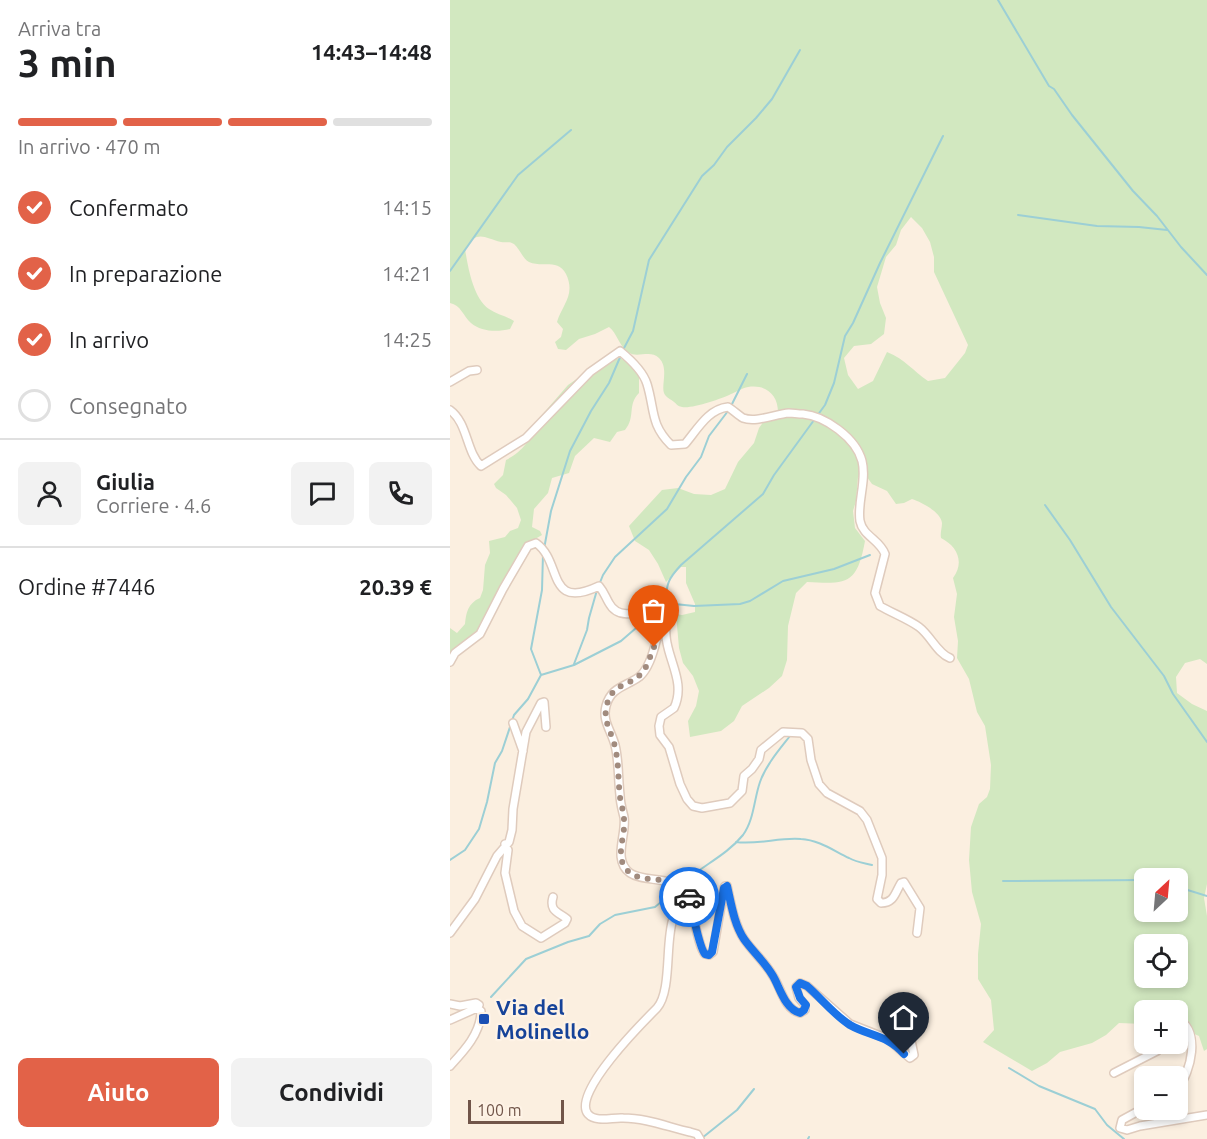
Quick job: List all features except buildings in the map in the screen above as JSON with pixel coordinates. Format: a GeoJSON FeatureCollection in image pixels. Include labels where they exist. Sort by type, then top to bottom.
{"type":"FeatureCollection","features":[{"type":"Feature","properties":{"kind":"street"},"geometry":{"type":"LineString","coordinates":[[450,410],[466,434],[477,462],[481,466],[526,438],[590,372],[620,351],[632,361],[646,382],[651,412],[661,435],[671,445],[685,444],[709,415],[718,408],[728,407],[743,417],[753,419],[788,413],[808,415],[829,423],[848,438],[862,460],[863,496],[860,519],[862,527],[885,554],[875,593],[880,606],[917,625],[942,653],[951,658]]}},
{"type":"Feature","properties":{"kind":"street"},"geometry":{"type":"LineString","coordinates":[[450,382],[469,371],[477,370]]}},
{"type":"Feature","properties":{"kind":"street"},"geometry":{"type":"LineString","coordinates":[[450,662],[455,653],[480,634],[528,546],[536,543],[541,546],[548,558],[558,584],[566,590],[585,593],[599,586],[605,592],[609,604],[621,613],[632,615],[657,609],[665,614],[667,642],[679,687],[674,708],[661,717],[660,735],[669,747],[687,799],[693,806],[702,808],[730,803],[742,791],[744,776],[759,759],[761,750],[783,732],[802,732],[808,739],[811,760],[819,784],[827,793],[860,812],[867,820],[882,858],[882,875],[877,899],[881,903],[886,903],[896,895],[900,883],[904,882],[920,908],[917,933]]}},
{"type":"Feature","properties":{"kind":"street"},"geometry":{"type":"LineString","coordinates":[[661,613],[654,647],[645,670],[638,677],[616,688],[606,705],[604,718],[615,744],[619,772],[624,822],[620,856],[624,866],[630,874],[674,882],[686,890],[699,934],[700,947],[705,954],[709,955],[712,952],[724,888],[727,886],[730,905],[744,939],[763,961],[786,1002],[796,1012],[800,1013],[806,1005],[800,998],[796,987],[800,983],[807,986],[850,1024],[888,1039],[910,1058],[914,1055],[907,1021],[907,1006],[898,1004]]}},
{"type":"Feature","properties":{"kind":"street"},"geometry":{"type":"LineString","coordinates":[[450,933],[475,899],[497,856],[509,842],[529,726],[544,702],[546,727]]}},
{"type":"Feature","properties":{"kind":"street"},"geometry":{"type":"LineString","coordinates":[[513,723],[523,752]]}},
{"type":"Feature","properties":{"kind":"street"},"geometry":{"type":"LineString","coordinates":[[506,844],[508,850],[505,873],[514,911],[522,926],[541,938],[565,923],[567,918],[557,914],[553,909],[553,897]]}},
{"type":"Feature","properties":{"kind":"street"},"geometry":{"type":"LineString","coordinates":[[686,890],[673,918],[667,951],[667,981],[658,1007],[610,1059],[592,1087],[585,1105],[586,1112],[590,1116],[600,1119],[642,1120],[697,1134],[700,1139]]}},
{"type":"Feature","properties":{"kind":"street"},"geometry":{"type":"LineString","coordinates":[[450,1004],[459,1006],[477,1003],[477,1008],[481,1011],[481,1022],[472,1038],[450,1066]]}},
{"type":"Feature","properties":{"kind":"street"},"geometry":{"type":"LineString","coordinates":[[450,1020],[477,1008]]}},
{"type":"Feature","properties":{"kind":"street"},"geometry":{"type":"LineString","coordinates":[[1188,1031],[1191,1039],[1188,1069]]}},
{"type":"Feature","properties":{"kind":"street"},"geometry":{"type":"LineString","coordinates":[[1114,1073],[1151,1054]]}},
{"type":"Feature","properties":{"kind":"street"},"geometry":{"type":"LineString","coordinates":[[1134,1113],[1122,1120],[1120,1128],[1127,1130],[1177,1120]]}},
{"type":"Feature","properties":{"kind":"street"},"geometry":{"type":"LineString","coordinates":[[1188,1118],[1207,1115]]}},
{"type":"Feature","properties":{"kind":"green space"},"geometry":{"type":"Polygon","coordinates":[[[450,0],[1207,0],[1207,664],[1200,659],[1185,663],[1176,677],[1177,693],[1207,711],[1207,884],[1204,898],[1207,916],[1207,1049],[1204,1051],[1199,1036],[1188,1031],[1188,1000],[1134,1000],[1134,1024],[1119,1023],[1106,1035],[1092,1043],[1060,1052],[1047,1063],[1032,1071],[983,1042],[994,1030],[991,1000],[978,979],[981,924],[972,892],[969,860],[971,827],[979,804],[987,797],[990,789],[991,765],[985,726],[977,712],[969,679],[957,658],[958,641],[954,617],[957,594],[953,578],[957,572],[958,555],[947,541],[941,538],[941,519],[934,511],[912,499],[896,504],[887,491],[872,484],[867,477],[858,477],[853,511],[855,528],[865,541],[854,574],[841,582],[807,582],[796,593],[788,626],[787,660],[782,676],[742,706],[734,721],[721,731],[690,737],[688,721],[696,706],[699,691],[693,676],[683,663],[679,648],[676,614],[695,612],[695,604],[686,583],[686,567],[681,567],[666,582],[649,550],[635,541],[629,526],[662,490],[678,488],[694,494],[711,495],[725,489],[738,462],[754,443],[759,428],[764,421],[778,412],[776,400],[765,389],[748,387],[699,405],[679,406],[664,393],[664,367],[659,358],[652,354],[635,355],[628,352],[609,327],[579,339],[566,350],[558,349],[555,342],[561,337],[563,329],[557,322],[570,288],[566,274],[559,266],[529,262],[511,243],[477,237],[465,249],[472,282],[479,298],[489,309],[514,321],[510,329],[495,331],[475,326],[454,304],[450,303],[450,0]],[[911,217],[901,230],[896,245],[886,257],[877,287],[886,318],[884,334],[871,344],[854,346],[844,358],[848,375],[858,389],[873,381],[887,352],[928,381],[945,378],[965,353],[968,345],[934,272],[934,257],[930,242],[922,228],[911,217]]]}},
{"type":"Feature","properties":{"kind":"green space"},"geometry":{"type":"Polygon","coordinates":[[[620,358],[639,375],[639,393],[633,402],[628,425],[625,430],[617,432],[610,442],[594,438],[575,456],[569,473],[552,478],[548,493],[534,509],[532,527],[540,531],[542,535],[523,546],[477,632],[450,654],[450,628],[457,633],[465,624],[468,609],[480,598],[483,590],[485,565],[490,553],[489,541],[505,537],[510,531],[518,528],[521,520],[517,508],[494,484],[503,475],[506,460],[520,450],[536,432],[534,424],[568,385],[578,378],[595,373],[608,362],[620,358]]]}},
{"type":"Feature","properties":{"kind":"waterway"},"geometry":{"type":"LineString","coordinates":[[998,0],[1049,86],[1054,89],[1133,191],[1207,275]]}},
{"type":"Feature","properties":{"kind":"waterway"},"geometry":{"type":"LineString","coordinates":[[623,350],[633,331],[649,260],[702,176],[772,99],[800,50]]}},
{"type":"Feature","properties":{"kind":"waterway"},"geometry":{"type":"LineString","coordinates":[[450,271],[518,175],[571,130]]}},
{"type":"Feature","properties":{"kind":"waterway"},"geometry":{"type":"LineString","coordinates":[[665,602],[669,582],[681,565],[763,494],[774,475],[825,405],[834,383],[845,336],[943,136]]}},
{"type":"Feature","properties":{"kind":"waterway"},"geometry":{"type":"LineString","coordinates":[[1018,215],[1097,226],[1167,230]]}},
{"type":"Feature","properties":{"kind":"waterway"},"geometry":{"type":"LineString","coordinates":[[544,549],[551,511],[570,451],[609,383],[621,355]]}},
{"type":"Feature","properties":{"kind":"waterway"},"geometry":{"type":"LineString","coordinates":[[731,406],[747,374]]}},
{"type":"Feature","properties":{"kind":"waterway"},"geometry":{"type":"LineString","coordinates":[[599,585],[615,557],[667,509],[701,457],[709,436],[728,411]]}},
{"type":"Feature","properties":{"kind":"waterway"},"geometry":{"type":"LineString","coordinates":[[1045,505],[1070,540],[1111,607],[1164,676],[1173,694],[1207,742]]}},
{"type":"Feature","properties":{"kind":"waterway"},"geometry":{"type":"LineString","coordinates":[[541,675],[531,649],[542,590],[543,554]]}},
{"type":"Feature","properties":{"kind":"waterway"},"geometry":{"type":"LineString","coordinates":[[450,860],[465,850],[479,829],[495,763],[502,751],[514,715],[528,699],[541,675],[574,665],[621,641],[665,603],[694,606],[740,604],[750,601],[783,581],[834,569],[870,555]]}},
{"type":"Feature","properties":{"kind":"waterway"},"geometry":{"type":"LineString","coordinates":[[574,664],[587,630],[597,590]]}},
{"type":"Feature","properties":{"kind":"waterway"},"geometry":{"type":"LineString","coordinates":[[682,884],[729,849],[743,835],[747,829],[763,776],[790,736]]}},
{"type":"Feature","properties":{"kind":"waterway"},"geometry":{"type":"LineString","coordinates":[[736,842],[808,840],[854,860],[872,865]]}},
{"type":"Feature","properties":{"kind":"waterway"},"geometry":{"type":"LineString","coordinates":[[1003,881],[1134,880]]}},
{"type":"Feature","properties":{"kind":"waterway"},"geometry":{"type":"LineString","coordinates":[[491,997],[526,959],[589,936],[600,924],[615,915],[655,907],[678,888]]}},
{"type":"Feature","properties":{"kind":"waterway"},"geometry":{"type":"LineString","coordinates":[[1188,890],[1207,896]]}},
{"type":"Feature","properties":{"kind":"waterway"},"geometry":{"type":"LineString","coordinates":[[1009,1068],[1039,1086],[1095,1109],[1107,1125],[1124,1139]]}},
{"type":"Feature","properties":{"kind":"waterway"},"geometry":{"type":"LineString","coordinates":[[702,1138],[737,1110],[754,1089]]}},
{"type":"Feature","properties":{"kind":"way so far"},"geometry":{"type":"LineString","coordinates":[[654,647],[642,674],[616,688],[606,705],[604,718],[615,744],[624,822],[620,856],[630,874],[674,882],[686,890],[689,897]]}},
{"type":"Feature","properties":{"kind":"place","name":"Via del Molinello"},"geometry":{"type":"Point","coordinates":[484,1019]}},
{"type":"Feature","properties":{"kind":"route"},"geometry":{"type":"LineString","coordinates":[[689,897],[702,952],[709,955],[714,947],[724,888],[727,886],[730,905],[744,939],[763,961],[786,1002],[796,1012],[800,1013],[806,1005],[800,998],[796,987],[800,983],[807,986],[850,1024],[888,1039],[896,1044],[904,1054]]}}]}
